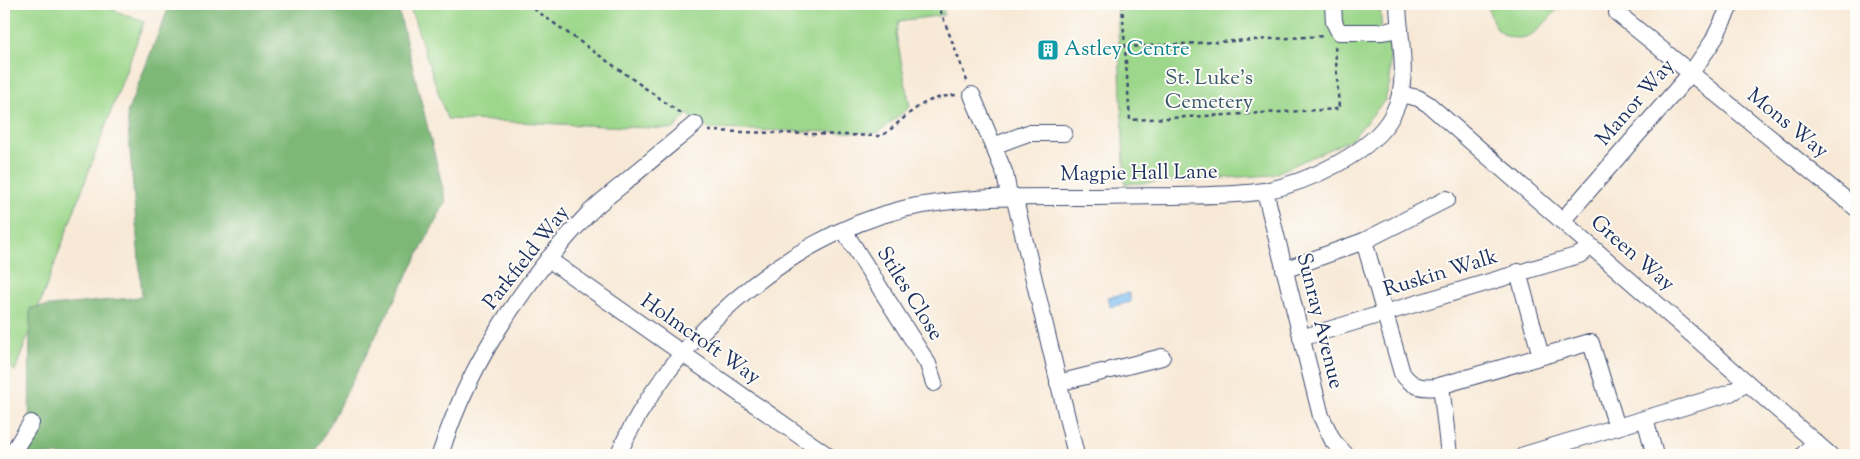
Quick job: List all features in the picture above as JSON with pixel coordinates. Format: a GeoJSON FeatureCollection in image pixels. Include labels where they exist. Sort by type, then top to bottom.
{"type":"FeatureCollection","features":[{"type":"Feature","properties":{"kind":"street"},"geometry":{"type":"LineString","coordinates":[[1333,4],[1336,33],[1381,32],[1400,29]]}},
{"type":"Feature","properties":{"kind":"street","name":"Magpie Hall Lane"},"geometry":{"type":"LineString","coordinates":[[618,455],[637,415],[682,354],[725,310],[766,274],[805,249],[846,229],[904,209],[974,198],[1010,196],[1224,195],[1265,191],[1311,176],[1333,165],[1366,145],[1392,116],[1400,94],[1403,75],[1398,4]]}},
{"type":"Feature","properties":{"kind":"street","name":"Manor Way"},"geometry":{"type":"LineString","coordinates":[[1562,221],[1691,73],[1712,40],[1731,4]]}},
{"type":"Feature","properties":{"kind":"street","name":"Mons Way"},"geometry":{"type":"LineString","coordinates":[[1617,12],[1856,208]]}},
{"type":"Feature","properties":{"kind":"street","name":"Green Way"},"geometry":{"type":"LineString","coordinates":[[1400,94],[1418,98],[1428,104],[1830,455]]}},
{"type":"Feature","properties":{"kind":"street"},"geometry":{"type":"LineString","coordinates":[[972,95],[1008,183],[1008,190],[1076,455]]}},
{"type":"Feature","properties":{"kind":"street","name":"Parkfield Way"},"geometry":{"type":"LineString","coordinates":[[440,455],[449,427],[465,390],[505,316],[548,259],[591,210],[695,124]]}},
{"type":"Feature","properties":{"kind":"street"},"geometry":{"type":"LineString","coordinates":[[993,146],[1028,133],[1064,134]]}},
{"type":"Feature","properties":{"kind":"street","name":"Sunray Avenue"},"geometry":{"type":"LineString","coordinates":[[1265,191],[1321,416],[1333,441],[1346,455]]}},
{"type":"Feature","properties":{"kind":"street"},"geometry":{"type":"LineString","coordinates":[[1284,270],[1364,241],[1447,199]]}},
{"type":"Feature","properties":{"kind":"street","name":"Stiles Close"},"geometry":{"type":"LineString","coordinates":[[846,229],[849,239],[928,364],[934,383]]}},
{"type":"Feature","properties":{"kind":"street"},"geometry":{"type":"LineString","coordinates":[[1364,241],[1402,373],[1407,380],[1421,388],[1441,386],[1587,342],[1591,343],[1617,427]]}},
{"type":"Feature","properties":{"kind":"street","name":"Ruskin Walk"},"geometry":{"type":"LineString","coordinates":[[1301,338],[1579,255],[1591,246]]}},
{"type":"Feature","properties":{"kind":"street","name":"Holmcroft Way"},"geometry":{"type":"LineString","coordinates":[[548,259],[827,455]]}},
{"type":"Feature","properties":{"kind":"street"},"geometry":{"type":"LineString","coordinates":[[1518,272],[1539,349],[1543,356]]}},
{"type":"Feature","properties":{"kind":"street"},"geometry":{"type":"LineString","coordinates":[[1058,383],[1162,357]]}},
{"type":"Feature","properties":{"kind":"street"},"geometry":{"type":"LineString","coordinates":[[1524,455],[1730,393],[1747,383]]}},
{"type":"Feature","properties":{"kind":"street"},"geometry":{"type":"LineString","coordinates":[[1441,386],[1449,455]]}},
{"type":"Feature","properties":{"kind":"street"},"geometry":{"type":"LineString","coordinates":[[1645,419],[1655,455]]}},
{"type":"Feature","properties":{"kind":"street"},"geometry":{"type":"LineString","coordinates":[[11,455],[31,423]]}},
{"type":"Feature","properties":{"kind":"street"},"geometry":{"type":"LineString","coordinates":[[1803,455],[1815,442]]}},
{"type":"Feature","properties":{"kind":"path"},"geometry":{"type":"LineString","coordinates":[[528,4],[706,131],[879,136],[886,133],[925,101],[941,96]]}},
{"type":"Feature","properties":{"kind":"path"},"geometry":{"type":"LineString","coordinates":[[936,4],[941,12],[972,95]]}},
{"type":"Feature","properties":{"kind":"path"},"geometry":{"type":"LineString","coordinates":[[1122,4],[1130,120],[1338,109],[1336,33],[1125,47]]}},
{"type":"Feature","properties":{"kind":"green space"},"geometry":{"type":"Polygon","coordinates":[[[4,4],[98,4],[144,22],[15,371],[4,362],[4,4]]]}},
{"type":"Feature","properties":{"kind":"green space"},"geometry":{"type":"Polygon","coordinates":[[[170,4],[397,4],[446,201],[314,455],[29,455],[30,308],[142,297],[127,113],[170,4]]]}},
{"type":"Feature","properties":{"kind":"green space"},"geometry":{"type":"Polygon","coordinates":[[[409,4],[942,4],[944,15],[899,21],[896,34],[910,107],[878,133],[709,129],[687,114],[674,129],[447,119],[409,4]]]}},
{"type":"Feature","properties":{"kind":"green space","name":"St. Luke's Cemetery"},"geometry":{"type":"Polygon","coordinates":[[[1117,4],[1380,4],[1382,36],[1390,43],[1390,82],[1385,100],[1352,139],[1272,175],[1125,184],[1117,4]]]}},
{"type":"Feature","properties":{"kind":"green space"},"geometry":{"type":"Polygon","coordinates":[[[1487,4],[1562,4],[1534,33],[1516,38],[1506,36],[1498,30],[1487,4]]]}},
{"type":"Feature","properties":{"kind":"water"},"geometry":{"type":"Polygon","coordinates":[[[1129,293],[1131,302],[1110,307],[1108,297],[1129,293]]]}},
{"type":"Feature","properties":{"kind":"place","name":"Astley Centre"},"geometry":{"type":"Point","coordinates":[1048,50]}}]}
